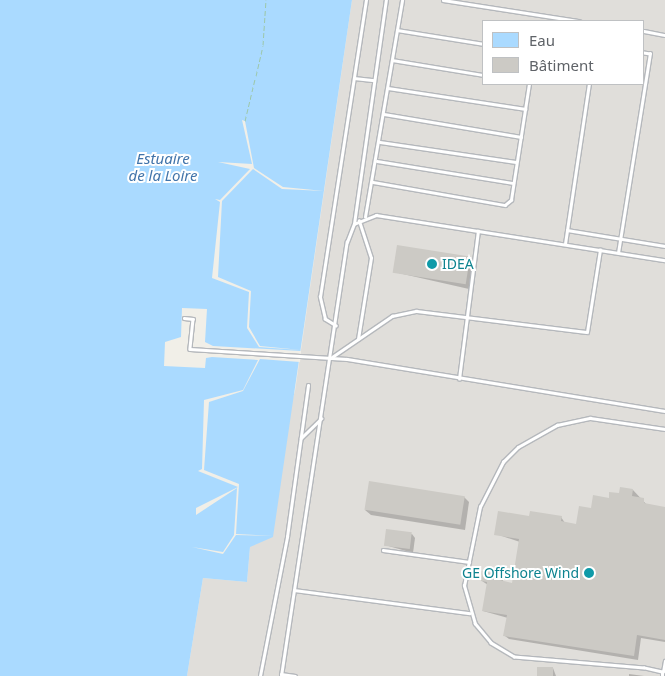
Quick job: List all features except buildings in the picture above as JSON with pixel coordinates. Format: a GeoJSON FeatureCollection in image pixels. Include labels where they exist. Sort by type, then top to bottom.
{"type":"FeatureCollection","features":[{"type":"Feature","properties":{"kind":"lane"},"geometry":{"type":"LineString","coordinates":[[336,326],[325,319],[320,298],[366,0]]}},
{"type":"Feature","properties":{"kind":"lane"},"geometry":{"type":"LineString","coordinates":[[295,676],[281,675],[336,326],[347,242],[354,224],[386,0]]}},
{"type":"Feature","properties":{"kind":"lane"},"geometry":{"type":"LineString","coordinates":[[365,217],[380,142],[402,0]]}},
{"type":"Feature","properties":{"kind":"lane"},"geometry":{"type":"LineString","coordinates":[[443,0],[573,20]]}},
{"type":"Feature","properties":{"kind":"lane"},"geometry":{"type":"LineString","coordinates":[[397,30],[482,44]]}},
{"type":"Feature","properties":{"kind":"lane"},"geometry":{"type":"LineString","coordinates":[[645,31],[665,35]]}},
{"type":"Feature","properties":{"kind":"lane"},"geometry":{"type":"LineString","coordinates":[[618,253],[650,54],[645,53]]}},
{"type":"Feature","properties":{"kind":"lane"},"geometry":{"type":"LineString","coordinates":[[392,60],[482,75]]}},
{"type":"Feature","properties":{"kind":"lane"},"geometry":{"type":"LineString","coordinates":[[354,78],[374,80]]}},
{"type":"Feature","properties":{"kind":"lane"},"geometry":{"type":"LineString","coordinates":[[373,182],[505,205],[511,200],[529,85]]}},
{"type":"Feature","properties":{"kind":"lane"},"geometry":{"type":"LineString","coordinates":[[565,244],[590,85]]}},
{"type":"Feature","properties":{"kind":"lane"},"geometry":{"type":"LineString","coordinates":[[388,88],[525,109]]}},
{"type":"Feature","properties":{"kind":"lane"},"geometry":{"type":"LineString","coordinates":[[384,114],[521,137]]}},
{"type":"Feature","properties":{"kind":"lane"},"geometry":{"type":"LineString","coordinates":[[380,142],[517,162]]}},
{"type":"Feature","properties":{"kind":"lane"},"geometry":{"type":"LineString","coordinates":[[376,161],[513,183]]}},
{"type":"Feature","properties":{"kind":"lane"},"geometry":{"type":"LineString","coordinates":[[354,224],[365,217],[478,231],[665,260]]}},
{"type":"Feature","properties":{"kind":"lane"},"geometry":{"type":"LineString","coordinates":[[358,339],[371,258],[359,221]]}},
{"type":"Feature","properties":{"kind":"lane"},"geometry":{"type":"LineString","coordinates":[[567,230],[665,246]]}},
{"type":"Feature","properties":{"kind":"lane"},"geometry":{"type":"LineString","coordinates":[[459,379],[478,231]]}},
{"type":"Feature","properties":{"kind":"lane"},"geometry":{"type":"LineString","coordinates":[[331,358],[392,316],[416,311],[587,332],[600,250]]}},
{"type":"Feature","properties":{"kind":"lane"},"geometry":{"type":"LineString","coordinates":[[184,318],[193,319],[190,349],[331,358],[665,411]]}},
{"type":"Feature","properties":{"kind":"lane"},"geometry":{"type":"LineString","coordinates":[[260,676],[288,537],[308,385]]}},
{"type":"Feature","properties":{"kind":"lane"},"geometry":{"type":"LineString","coordinates":[[665,429],[590,418],[535,435],[503,462],[490,483],[480,507],[464,586],[469,613],[491,643],[514,657],[662,674],[665,661]]}},
{"type":"Feature","properties":{"kind":"lane"},"geometry":{"type":"LineString","coordinates":[[300,439],[321,419]]}},
{"type":"Feature","properties":{"kind":"lane"},"geometry":{"type":"LineString","coordinates":[[383,550],[469,562]]}},
{"type":"Feature","properties":{"kind":"lane"},"geometry":{"type":"LineString","coordinates":[[294,590],[469,613]]}},
{"type":"Feature","properties":{"kind":"path"},"geometry":{"type":"LineString","coordinates":[[245,121],[263,46],[266,0]]}},
{"type":"Feature","properties":{"kind":"shaded area"},"geometry":{"type":"Polygon","coordinates":[[[352,0],[665,0],[665,676],[187,676],[203,578],[247,582],[250,547],[295,391],[352,0]]]}},
{"type":"Feature","properties":{"kind":"water","name":"Estuaire de la Loire"},"geometry":{"type":"Polygon","coordinates":[[[0,0],[352,0],[273,537],[250,547],[247,582],[203,578],[187,676],[0,676],[0,0]]]}},
{"type":"Feature","properties":{"kind":"pier"},"geometry":{"type":"Polygon","coordinates":[[[242,120],[245,121],[254,168],[283,187],[324,191],[282,189],[253,169],[222,201],[218,277],[251,291],[249,327],[260,346],[301,350],[259,347],[247,328],[249,292],[212,278],[220,202],[215,199],[220,200],[250,169],[218,162],[252,164],[242,120]]]}},
{"type":"Feature","properties":{"kind":"pier"},"geometry":{"type":"Polygon","coordinates":[[[182,308],[207,309],[205,342],[213,346],[301,351],[300,362],[260,359],[243,391],[209,402],[204,470],[239,484],[236,534],[273,536],[236,535],[223,554],[192,547],[223,552],[234,535],[237,488],[196,515],[196,508],[238,487],[198,471],[202,469],[204,400],[243,390],[258,360],[212,357],[206,358],[205,368],[164,366],[165,342],[181,337],[182,308]]]}},
{"type":"Feature","properties":{"kind":"place","name":"IDEA"},"geometry":{"type":"Point","coordinates":[432,264]}},
{"type":"Feature","properties":{"kind":"place","name":"GE Offshore Wind"},"geometry":{"type":"Point","coordinates":[589,573]}}]}
